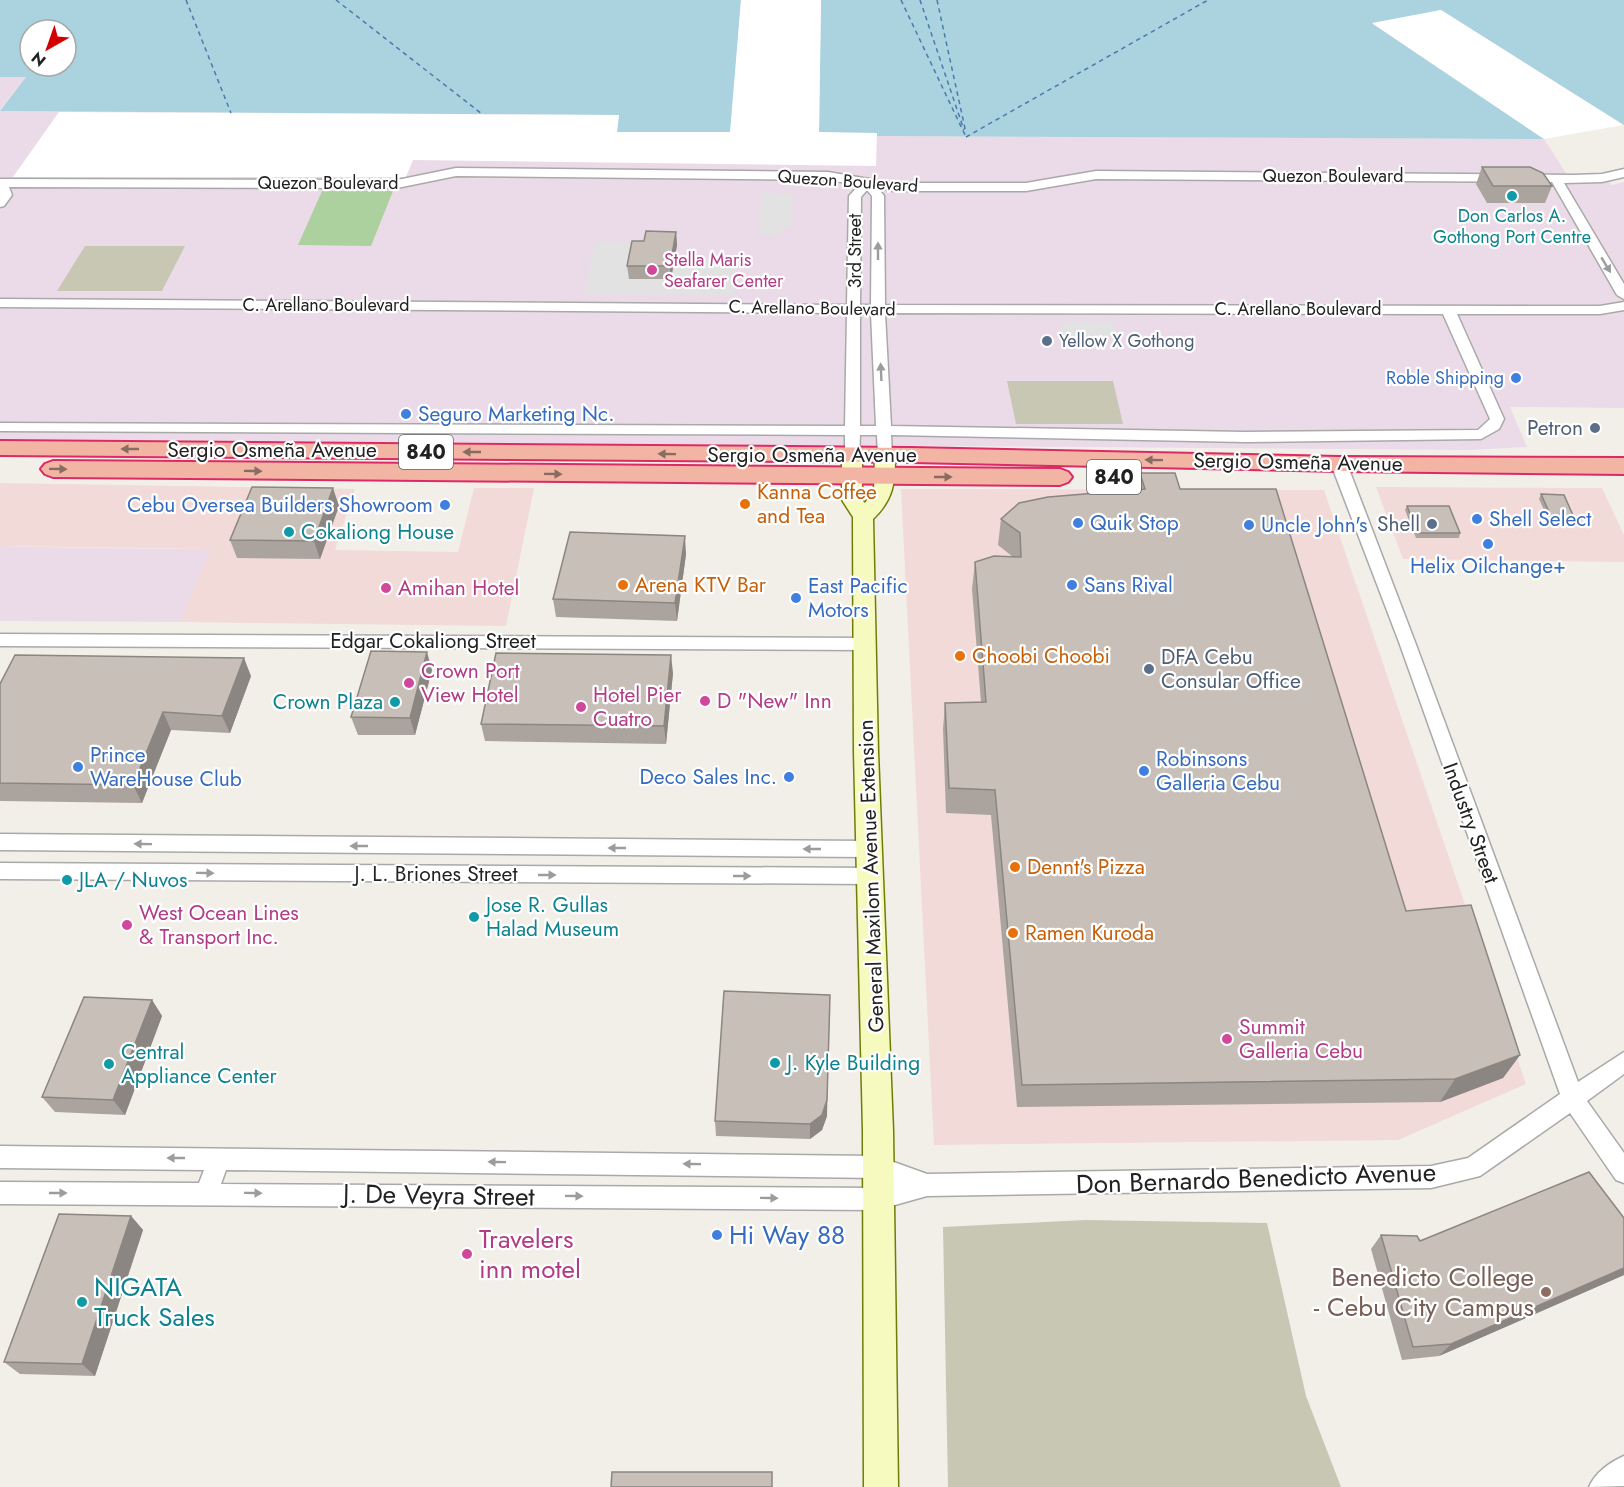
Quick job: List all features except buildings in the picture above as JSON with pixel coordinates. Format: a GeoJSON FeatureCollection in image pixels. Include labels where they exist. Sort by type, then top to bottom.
{"type":"FeatureCollection","features":[{"type":"Feature","properties":{"kind":"highway","name":"Sergio Osmeña Avenue"},"geometry":{"type":"LineString","coordinates":[[0,448],[851,466]]}},
{"type":"Feature","properties":{"kind":"highway","name":"Sergio Osmeña Avenue"},"geometry":{"type":"LineString","coordinates":[[0,468],[885,466],[1624,477]]}},
{"type":"Feature","properties":{"kind":"highway","name":"Sergio Osmeña Avenue"},"geometry":{"type":"LineString","coordinates":[[1341,471],[1624,466]]}},
{"type":"Feature","properties":{"kind":"main road","name":"General Maxilom Avenue Extension"},"geometry":{"type":"LineString","coordinates":[[851,466],[852,500],[863,517],[866,752],[877,1167],[881,1487]]}},
{"type":"Feature","properties":{"kind":"main road"},"geometry":{"type":"LineString","coordinates":[[863,517],[881,500],[885,466]]}},
{"type":"Feature","properties":{"kind":"street","name":"Quezon Boulevard"},"geometry":{"type":"LineString","coordinates":[[1,183],[398,184],[456,172],[828,176],[893,187],[1013,187],[1096,176],[1602,178],[1624,173]]}},
{"type":"Feature","properties":{"kind":"street"},"geometry":{"type":"LineString","coordinates":[[1556,178],[1624,295]]}},
{"type":"Feature","properties":{"kind":"street"},"geometry":{"type":"LineString","coordinates":[[0,203],[6,195],[1,183]]}},
{"type":"Feature","properties":{"kind":"street","name":"3rd Street"},"geometry":{"type":"LineString","coordinates":[[851,466],[855,196],[867,183],[878,196],[878,309],[885,466]]}},
{"type":"Feature","properties":{"kind":"street","name":"C. Arellano Boulevard"},"geometry":{"type":"LineString","coordinates":[[0,303],[854,309],[1600,310],[1624,306]]}},
{"type":"Feature","properties":{"kind":"street"},"geometry":{"type":"LineString","coordinates":[[0,427],[853,430],[1245,437],[1481,434],[1494,426],[1497,419],[1448,309]]}},
{"type":"Feature","properties":{"kind":"street","name":"Industry Street"},"geometry":{"type":"LineString","coordinates":[[1341,471],[1407,642],[1573,1099],[1624,1172]]}},
{"type":"Feature","properties":{"kind":"street","name":"Edgar Cokaliong Street"},"geometry":{"type":"LineString","coordinates":[[0,640],[866,644]]}},
{"type":"Feature","properties":{"kind":"street","name":"J. L. Briones Street"},"geometry":{"type":"LineString","coordinates":[[0,842],[870,849]]}},
{"type":"Feature","properties":{"kind":"street"},"geometry":{"type":"LineString","coordinates":[[88,872],[100,844]]}},
{"type":"Feature","properties":{"kind":"street"},"geometry":{"type":"LineString","coordinates":[[392,874],[398,847]]}},
{"type":"Feature","properties":{"kind":"street","name":"J. L. Briones Street"},"geometry":{"type":"LineString","coordinates":[[0,871],[871,876]]}},
{"type":"Feature","properties":{"kind":"street","name":"Don Bernardo Benedicto Avenue"},"geometry":{"type":"LineString","coordinates":[[877,1199],[927,1185],[1431,1177],[1472,1168],[1484,1161],[1624,1062]]}},
{"type":"Feature","properties":{"kind":"street","name":"J. De Veyra Street"},"geometry":{"type":"LineString","coordinates":[[0,1157],[877,1167]]}},
{"type":"Feature","properties":{"kind":"street"},"geometry":{"type":"LineString","coordinates":[[207,1192],[219,1158]]}},
{"type":"Feature","properties":{"kind":"street","name":"Don Bernardo Benedicto Avenue"},"geometry":{"type":"LineString","coordinates":[[877,1167],[927,1185]]}},
{"type":"Feature","properties":{"kind":"street","name":"J. De Veyra Street"},"geometry":{"type":"LineString","coordinates":[[0,1193],[207,1192],[877,1199]]}},
{"type":"Feature","properties":{"kind":"street"},"geometry":{"type":"LineString","coordinates":[[1602,1487],[1624,1469]]}},
{"type":"Feature","properties":{"kind":"shaded area"},"geometry":{"type":"Polygon","coordinates":[[[741,0],[821,0],[819,133],[877,133],[877,136],[1544,139],[1573,184],[1609,182],[1612,185],[1624,182],[1624,408],[1510,407],[1527,447],[1469,450],[0,439],[0,111],[619,115],[617,132],[730,132],[741,0]]]}},
{"type":"Feature","properties":{"kind":"shaded area"},"geometry":{"type":"Polygon","coordinates":[[[0,77],[25,78],[0,110],[0,77]]]}},
{"type":"Feature","properties":{"kind":"shaded area"},"geometry":{"type":"Polygon","coordinates":[[[762,193],[793,194],[791,227],[782,227],[781,235],[759,235],[762,193]]]}},
{"type":"Feature","properties":{"kind":"shaded area"},"geometry":{"type":"Polygon","coordinates":[[[595,242],[677,242],[629,279],[671,279],[674,261],[737,262],[734,295],[584,294],[595,242]]]}},
{"type":"Feature","properties":{"kind":"shaded area"},"geometry":{"type":"Polygon","coordinates":[[[85,246],[185,246],[162,291],[57,291],[85,246]]]}},
{"type":"Feature","properties":{"kind":"shaded area"},"geometry":{"type":"Polygon","coordinates":[[[1061,322],[1114,322],[1116,336],[1063,335],[1061,322]]]}},
{"type":"Feature","properties":{"kind":"shaded area"},"geometry":{"type":"Polygon","coordinates":[[[1007,381],[1113,381],[1123,424],[1016,424],[1007,381]]]}},
{"type":"Feature","properties":{"kind":"shaded area"},"geometry":{"type":"Polygon","coordinates":[[[0,483],[355,489],[335,550],[458,552],[474,488],[534,488],[506,626],[180,622],[210,549],[0,546],[0,483]]]}},
{"type":"Feature","properties":{"kind":"shaded area"},"geometry":{"type":"Polygon","coordinates":[[[1376,487],[1602,488],[1624,535],[1624,562],[1403,559],[1376,487]]]}},
{"type":"Feature","properties":{"kind":"shaded area","name":"Robinsons Galleria Cebu"},"geometry":{"type":"Polygon","coordinates":[[[901,489],[1324,490],[1526,1084],[1398,1140],[934,1145],[901,489]]]}},
{"type":"Feature","properties":{"kind":"shaded area"},"geometry":{"type":"Polygon","coordinates":[[[0,546],[211,549],[180,622],[0,621],[0,546]]]}},
{"type":"Feature","properties":{"kind":"shaded area"},"geometry":{"type":"Polygon","coordinates":[[[1085,1220],[1267,1223],[1306,1396],[1341,1487],[948,1487],[943,1227],[1085,1220]]]}},
{"type":"Feature","properties":{"kind":"green space"},"geometry":{"type":"Polygon","coordinates":[[[322,191],[393,191],[371,246],[298,245],[322,191]]]}},
{"type":"Feature","properties":{"kind":"water"},"geometry":{"type":"Polygon","coordinates":[[[0,0],[741,0],[731,132],[616,132],[619,115],[0,111],[25,78],[78,78],[78,18],[18,18],[18,77],[0,77],[0,0]]]}},
{"type":"Feature","properties":{"kind":"water"},"geometry":{"type":"Polygon","coordinates":[[[821,0],[1624,0],[1624,125],[1441,10],[1373,24],[1544,139],[877,136],[877,133],[819,133],[821,0]]]}},
{"type":"Feature","properties":{"kind":"pier"},"geometry":{"type":"Polygon","coordinates":[[[741,0],[821,0],[819,132],[877,133],[876,166],[413,160],[406,177],[13,177],[59,112],[619,115],[617,132],[730,132],[741,0]]]}},
{"type":"Feature","properties":{"kind":"pier"},"geometry":{"type":"Polygon","coordinates":[[[1441,10],[1623,125],[1544,139],[1372,23],[1441,10]]]}},
{"type":"Feature","properties":{"kind":"ferry route"},"geometry":{"type":"LineString","coordinates":[[186,0],[231,113]]}},
{"type":"Feature","properties":{"kind":"ferry route"},"geometry":{"type":"LineString","coordinates":[[336,0],[482,114]]}},
{"type":"Feature","properties":{"kind":"ferry route"},"geometry":{"type":"LineString","coordinates":[[901,0],[966,137],[1208,0]]}},
{"type":"Feature","properties":{"kind":"ferry route"},"geometry":{"type":"LineString","coordinates":[[920,0],[964,130]]}},
{"type":"Feature","properties":{"kind":"ferry route"},"geometry":{"type":"LineString","coordinates":[[937,0],[966,133]]}},
{"type":"Feature","properties":{"kind":"place","name":"Don Carlos A. Gothong Port Centre"},"geometry":{"type":"Point","coordinates":[1512,196]}},
{"type":"Feature","properties":{"kind":"place","name":"Stella Maris Seafarer Center"},"geometry":{"type":"Point","coordinates":[652,270]}},
{"type":"Feature","properties":{"kind":"place","name":"Yellow X Gothong"},"geometry":{"type":"Point","coordinates":[1047,341]}},
{"type":"Feature","properties":{"kind":"place","name":"Roble Shipping"},"geometry":{"type":"Point","coordinates":[1516,378]}},
{"type":"Feature","properties":{"kind":"place","name":"Seguro Marketing Nc."},"geometry":{"type":"Point","coordinates":[406,414]}},
{"type":"Feature","properties":{"kind":"place","name":"Petron"},"geometry":{"type":"Point","coordinates":[1595,428]}},
{"type":"Feature","properties":{"kind":"place","name":"Kanna Coffee and Tea"},"geometry":{"type":"Point","coordinates":[745,504]}},
{"type":"Feature","properties":{"kind":"place","name":"Cebu Oversea Builders Showroom"},"geometry":{"type":"Point","coordinates":[445,505]}},
{"type":"Feature","properties":{"kind":"place","name":"Shell Select"},"geometry":{"type":"Point","coordinates":[1477,519]}},
{"type":"Feature","properties":{"kind":"place","name":"Quik Stop"},"geometry":{"type":"Point","coordinates":[1078,523]}},
{"type":"Feature","properties":{"kind":"place","name":"Shell"},"geometry":{"type":"Point","coordinates":[1432,524]}},
{"type":"Feature","properties":{"kind":"place","name":"Uncle John's"},"geometry":{"type":"Point","coordinates":[1249,525]}},
{"type":"Feature","properties":{"kind":"place","name":"Cokaliong House"},"geometry":{"type":"Point","coordinates":[289,532]}},
{"type":"Feature","properties":{"kind":"place","name":"Helix Oilchange+"},"geometry":{"type":"Point","coordinates":[1488,544]}},
{"type":"Feature","properties":{"kind":"place","name":"Arena KTV Bar"},"geometry":{"type":"Point","coordinates":[623,585]}},
{"type":"Feature","properties":{"kind":"place","name":"Sans Rival"},"geometry":{"type":"Point","coordinates":[1072,585]}},
{"type":"Feature","properties":{"kind":"place","name":"Amihan Hotel"},"geometry":{"type":"Point","coordinates":[386,588]}},
{"type":"Feature","properties":{"kind":"place","name":"East Pacific Motors"},"geometry":{"type":"Point","coordinates":[796,598]}},
{"type":"Feature","properties":{"kind":"place","name":"Choobi Choobi"},"geometry":{"type":"Point","coordinates":[960,656]}},
{"type":"Feature","properties":{"kind":"place","name":"DFA Cebu Consular Office"},"geometry":{"type":"Point","coordinates":[1149,669]}},
{"type":"Feature","properties":{"kind":"place","name":"Crown Port View Hotel"},"geometry":{"type":"Point","coordinates":[409,683]}},
{"type":"Feature","properties":{"kind":"place","name":"D \"New\" Inn"},"geometry":{"type":"Point","coordinates":[705,701]}},
{"type":"Feature","properties":{"kind":"place","name":"Crown Plaza"},"geometry":{"type":"Point","coordinates":[395,702]}},
{"type":"Feature","properties":{"kind":"place","name":"Hotel Pier Cuatro"},"geometry":{"type":"Point","coordinates":[581,707]}},
{"type":"Feature","properties":{"kind":"place","name":"Prince WareHouse Club"},"geometry":{"type":"Point","coordinates":[78,767]}},
{"type":"Feature","properties":{"kind":"place","name":"Robinsons Galleria Cebu"},"geometry":{"type":"Point","coordinates":[1144,771]}},
{"type":"Feature","properties":{"kind":"place","name":"Deco Sales Inc."},"geometry":{"type":"Point","coordinates":[789,777]}},
{"type":"Feature","properties":{"kind":"place","name":"Dennt's Pizza"},"geometry":{"type":"Point","coordinates":[1015,867]}},
{"type":"Feature","properties":{"kind":"place","name":"JLA / Nuvos"},"geometry":{"type":"Point","coordinates":[67,880]}},
{"type":"Feature","properties":{"kind":"place","name":"Jose R. Gullas Halad Museum"},"geometry":{"type":"Point","coordinates":[474,917]}},
{"type":"Feature","properties":{"kind":"place","name":"West Ocean Lines & Transport Inc."},"geometry":{"type":"Point","coordinates":[127,925]}},
{"type":"Feature","properties":{"kind":"place","name":"Ramen Kuroda"},"geometry":{"type":"Point","coordinates":[1013,933]}},
{"type":"Feature","properties":{"kind":"place","name":"Summit Galleria Cebu"},"geometry":{"type":"Point","coordinates":[1227,1039]}},
{"type":"Feature","properties":{"kind":"place","name":"J. Kyle Building"},"geometry":{"type":"Point","coordinates":[775,1063]}},
{"type":"Feature","properties":{"kind":"place","name":"Central Appliance Center"},"geometry":{"type":"Point","coordinates":[109,1064]}},
{"type":"Feature","properties":{"kind":"place","name":"Hi Way 88"},"geometry":{"type":"Point","coordinates":[717,1235]}},
{"type":"Feature","properties":{"kind":"place","name":"Travelers inn motel"},"geometry":{"type":"Point","coordinates":[467,1254]}},
{"type":"Feature","properties":{"kind":"place","name":"Benedicto College - Cebu City Campus"},"geometry":{"type":"Point","coordinates":[1546,1292]}},
{"type":"Feature","properties":{"kind":"place","name":"NIGATA Truck Sales"},"geometry":{"type":"Point","coordinates":[82,1302]}}]}
